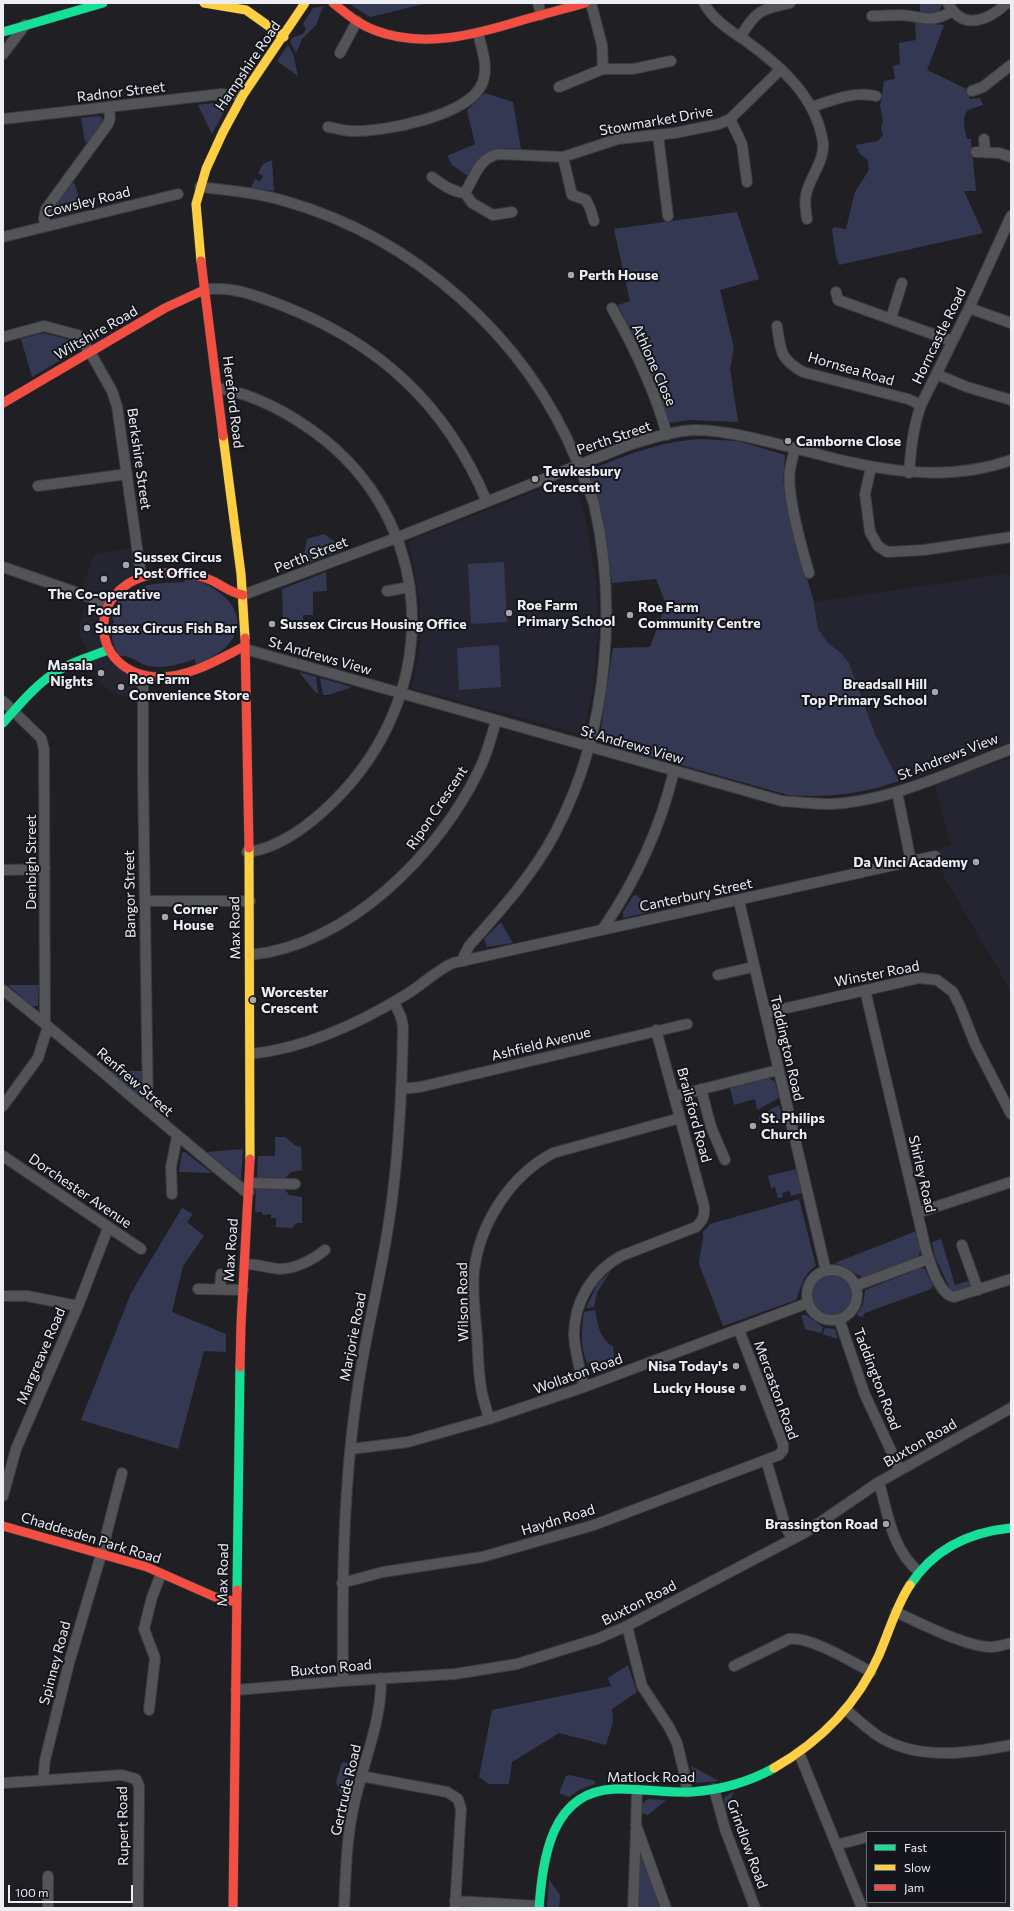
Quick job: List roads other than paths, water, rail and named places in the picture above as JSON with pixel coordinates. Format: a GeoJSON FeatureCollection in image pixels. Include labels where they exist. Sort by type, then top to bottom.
{"type":"FeatureCollection","features":[{"type":"Feature","properties":{"kind":"street"},"geometry":{"type":"LineString","coordinates":[[3,32],[103,3]]}},
{"type":"Feature","properties":{"kind":"street"},"geometry":{"type":"LineString","coordinates":[[204,3],[246,10],[284,37]]}},
{"type":"Feature","properties":{"kind":"street","name":"Hampshire Road"},"geometry":{"type":"LineString","coordinates":[[195,213],[197,195],[219,139],[242,95],[273,49],[284,37],[305,3]]}},
{"type":"Feature","properties":{"kind":"street"},"geometry":{"type":"LineString","coordinates":[[333,3],[357,21],[382,34],[408,40],[436,40],[478,33],[584,3]]}},
{"type":"Feature","properties":{"kind":"street"},"geometry":{"type":"LineString","coordinates":[[538,3],[541,15]]}},
{"type":"Feature","properties":{"kind":"street"},"geometry":{"type":"LineString","coordinates":[[590,3],[602,45],[603,69]]}},
{"type":"Feature","properties":{"kind":"street"},"geometry":{"type":"LineString","coordinates":[[704,3],[716,20],[765,55],[781,69],[801,91],[812,107],[823,144],[822,156],[805,196],[807,219]]}},
{"type":"Feature","properties":{"kind":"street"},"geometry":{"type":"LineString","coordinates":[[740,37],[756,14],[767,8],[790,3]]}},
{"type":"Feature","properties":{"kind":"street"},"geometry":{"type":"LineString","coordinates":[[872,16],[900,16],[933,19],[951,7],[966,19],[979,20],[994,14],[1007,3]]}},
{"type":"Feature","properties":{"kind":"street"},"geometry":{"type":"LineString","coordinates":[[340,52],[357,21]]}},
{"type":"Feature","properties":{"kind":"street"},"geometry":{"type":"LineString","coordinates":[[3,54],[25,25]]}},
{"type":"Feature","properties":{"kind":"street"},"geometry":{"type":"LineString","coordinates":[[328,127],[345,130],[371,130],[427,119],[456,108],[466,102],[479,89],[485,70],[485,60],[478,33]]}},
{"type":"Feature","properties":{"kind":"street"},"geometry":{"type":"LineString","coordinates":[[559,87],[603,69],[633,70],[671,61]]}},
{"type":"Feature","properties":{"kind":"street"},"geometry":{"type":"LineString","coordinates":[[972,91],[983,86],[1011,65]]}},
{"type":"Feature","properties":{"kind":"street","name":"Stowmarket Drive"},"geometry":{"type":"LineString","coordinates":[[465,193],[481,163],[494,155],[563,157],[608,141],[658,135],[710,126],[730,119],[781,69]]}},
{"type":"Feature","properties":{"kind":"street"},"geometry":{"type":"LineString","coordinates":[[812,107],[843,96],[866,93],[876,96]]}},
{"type":"Feature","properties":{"kind":"street","name":"Radnor Street"},"geometry":{"type":"LineString","coordinates":[[3,119],[221,94],[242,95]]}},
{"type":"Feature","properties":{"kind":"street"},"geometry":{"type":"LineString","coordinates":[[45,226],[44,218],[46,209],[108,124],[110,118],[109,108]]}},
{"type":"Feature","properties":{"kind":"street"},"geometry":{"type":"LineString","coordinates":[[730,119],[742,144],[747,182]]}},
{"type":"Feature","properties":{"kind":"street"},"geometry":{"type":"LineString","coordinates":[[658,135],[668,216]]}},
{"type":"Feature","properties":{"kind":"street"},"geometry":{"type":"LineString","coordinates":[[984,139],[980,152],[1000,153],[1011,158]]}},
{"type":"Feature","properties":{"kind":"street"},"geometry":{"type":"LineString","coordinates":[[563,157],[572,195],[586,200],[594,221]]}},
{"type":"Feature","properties":{"kind":"street"},"geometry":{"type":"LineString","coordinates":[[432,177],[445,187],[456,192],[465,193],[472,203],[492,215],[512,212]]}},
{"type":"Feature","properties":{"kind":"street"},"geometry":{"type":"LineString","coordinates":[[200,187],[266,196],[319,213],[368,234],[404,255],[428,272],[467,304],[511,351],[546,400],[567,437],[593,502],[603,558],[607,609],[607,637],[602,684],[589,747],[576,788],[555,834],[516,893],[466,951],[464,961],[448,965],[420,986],[361,1020],[327,1034],[280,1049],[251,1054]]}},
{"type":"Feature","properties":{"kind":"street","name":"Cowsley Road"},"geometry":{"type":"LineString","coordinates":[[3,237],[178,194]]}},
{"type":"Feature","properties":{"kind":"street","name":"Hereford Road"},"geometry":{"type":"LineString","coordinates":[[195,213],[243,595]]}},
{"type":"Feature","properties":{"kind":"street","name":"Horncastle Road"},"geometry":{"type":"LineString","coordinates":[[909,473],[912,435],[921,405],[1007,232],[1011,216]]}},
{"type":"Feature","properties":{"kind":"street"},"geometry":{"type":"LineString","coordinates":[[891,318],[894,294],[902,284]]}},
{"type":"Feature","properties":{"kind":"street"},"geometry":{"type":"LineString","coordinates":[[204,290],[219,288],[242,292],[277,303],[334,328],[367,350],[408,382],[443,422],[471,465],[487,502]]}},
{"type":"Feature","properties":{"kind":"street","name":"Wiltshire Road"},"geometry":{"type":"LineString","coordinates":[[3,403],[165,308],[204,290]]}},
{"type":"Feature","properties":{"kind":"street"},"geometry":{"type":"LineString","coordinates":[[836,292],[838,300],[952,341]]}},
{"type":"Feature","properties":{"kind":"street","name":"Athlone Close"},"geometry":{"type":"LineString","coordinates":[[612,308],[648,377],[667,435]]}},
{"type":"Feature","properties":{"kind":"street"},"geometry":{"type":"LineString","coordinates":[[969,308],[1011,323]]}},
{"type":"Feature","properties":{"kind":"street","name":"Hornsea Road"},"geometry":{"type":"LineString","coordinates":[[777,326],[784,358],[790,365],[803,372],[908,399],[921,405]]}},
{"type":"Feature","properties":{"kind":"street","name":"Berkshire Street"},"geometry":{"type":"LineString","coordinates":[[3,337],[38,328],[50,327],[78,335],[90,352],[115,399],[141,576]]}},
{"type":"Feature","properties":{"kind":"street"},"geometry":{"type":"LineString","coordinates":[[936,374],[967,387],[1010,396]]}},
{"type":"Feature","properties":{"kind":"street"},"geometry":{"type":"LineString","coordinates":[[218,388],[247,395],[279,409],[302,423],[349,462],[365,481],[384,511],[396,538],[410,588],[413,628],[407,668],[401,694],[380,741],[364,766],[346,789],[324,811],[295,832],[274,844],[256,851],[247,852]]}},
{"type":"Feature","properties":{"kind":"street","name":"Perth Street"},"geometry":{"type":"LineString","coordinates":[[243,595],[260,590],[396,538],[578,464],[630,445],[667,435],[695,430],[741,435],[871,467],[909,473],[943,473],[971,470],[1011,460]]}},
{"type":"Feature","properties":{"kind":"street"},"geometry":{"type":"LineString","coordinates":[[795,449],[789,482],[809,560],[809,573]]}},
{"type":"Feature","properties":{"kind":"street"},"geometry":{"type":"LineString","coordinates":[[871,467],[865,494],[870,532],[878,546],[887,552],[924,550],[1011,537]]}},
{"type":"Feature","properties":{"kind":"street"},"geometry":{"type":"LineString","coordinates":[[38,486],[127,474]]}},
{"type":"Feature","properties":{"kind":"street"},"geometry":{"type":"LineString","coordinates":[[3,567],[107,603]]}},
{"type":"Feature","properties":{"kind":"street"},"geometry":{"type":"LineString","coordinates":[[243,595],[237,594],[212,581],[194,574],[165,573],[141,576],[128,582],[107,603],[104,616],[104,626],[108,650],[117,661],[127,669],[143,676],[166,676],[199,669],[245,648]]}},
{"type":"Feature","properties":{"kind":"street"},"geometry":{"type":"LineString","coordinates":[[387,591],[410,588]]}},
{"type":"Feature","properties":{"kind":"street","name":"Max Road"},"geometry":{"type":"LineString","coordinates":[[233,1908],[243,1290],[250,1187],[250,901],[247,852],[243,595]]}},
{"type":"Feature","properties":{"kind":"street","name":"St Andrews View"},"geometry":{"type":"LineString","coordinates":[[245,648],[401,694],[782,801],[832,804],[897,792],[944,776],[1011,748]]}},
{"type":"Feature","properties":{"kind":"street"},"geometry":{"type":"LineString","coordinates":[[3,723],[42,682],[54,673],[68,665],[108,650]]}},
{"type":"Feature","properties":{"kind":"street","name":"Bangor Street"},"geometry":{"type":"LineString","coordinates":[[143,676],[144,901],[148,1111]]}},
{"type":"Feature","properties":{"kind":"street","name":"Denbigh Street"},"geometry":{"type":"LineString","coordinates":[[3,701],[41,738],[44,749],[47,1025],[38,1058],[3,1106]]}},
{"type":"Feature","properties":{"kind":"street","name":"Ripon Crescent"},"geometry":{"type":"LineString","coordinates":[[250,954],[276,950],[314,937],[353,915],[385,891],[408,871],[427,851],[464,798],[480,769],[496,721]]}},
{"type":"Feature","properties":{"kind":"street"},"geometry":{"type":"LineString","coordinates":[[602,930],[627,894],[647,853],[666,801],[674,771]]}},
{"type":"Feature","properties":{"kind":"street"},"geometry":{"type":"LineString","coordinates":[[897,792],[911,862]]}},
{"type":"Feature","properties":{"kind":"street","name":"Canterbury Street"},"geometry":{"type":"LineString","coordinates":[[464,961],[739,901],[935,856]]}},
{"type":"Feature","properties":{"kind":"street"},"geometry":{"type":"LineString","coordinates":[[3,870],[45,868]]}},
{"type":"Feature","properties":{"kind":"street"},"geometry":{"type":"LineString","coordinates":[[144,901],[250,901]]}},
{"type":"Feature","properties":{"kind":"street","name":"Taddington Road"},"geometry":{"type":"LineString","coordinates":[[739,901],[753,967],[826,1271]]}},
{"type":"Feature","properties":{"kind":"street"},"geometry":{"type":"LineString","coordinates":[[477,938],[480,950],[486,956]]}},
{"type":"Feature","properties":{"kind":"street"},"geometry":{"type":"LineString","coordinates":[[718,975],[753,967]]}},
{"type":"Feature","properties":{"kind":"street","name":"Winster Road"},"geometry":{"type":"LineString","coordinates":[[765,1013],[919,978],[934,979],[944,984],[956,998],[975,1044],[1011,1114]]}},
{"type":"Feature","properties":{"kind":"street","name":"Renfrew Street"},"geometry":{"type":"LineString","coordinates":[[3,990],[47,1025],[177,1137],[245,1191],[250,1187]]}},
{"type":"Feature","properties":{"kind":"street","name":"Shirley Road"},"geometry":{"type":"LineString","coordinates":[[865,990],[928,1259],[940,1284],[947,1295],[957,1297],[1011,1279]]}},
{"type":"Feature","properties":{"kind":"street","name":"Marjorie Road"},"geometry":{"type":"LineString","coordinates":[[343,1681],[342,1583],[348,1472],[358,1387],[389,1222],[397,1158],[403,1023],[394,1002]]}},
{"type":"Feature","properties":{"kind":"street","name":"Ashfield Avenue"},"geometry":{"type":"LineString","coordinates":[[401,1089],[420,1087],[656,1030],[687,1024]]}},
{"type":"Feature","properties":{"kind":"street","name":"Brailsford Road"},"geometry":{"type":"LineString","coordinates":[[584,1387],[576,1348],[575,1324],[580,1304],[590,1283],[603,1267],[621,1256],[696,1227],[702,1222],[704,1214],[704,1206],[656,1030]]}},
{"type":"Feature","properties":{"kind":"street"},"geometry":{"type":"LineString","coordinates":[[675,1096],[778,1070]]}},
{"type":"Feature","properties":{"kind":"street"},"geometry":{"type":"LineString","coordinates":[[701,1090],[711,1127],[725,1160]]}},
{"type":"Feature","properties":{"kind":"street","name":"Wilson Road"},"geometry":{"type":"LineString","coordinates":[[489,1419],[481,1388],[474,1273],[482,1238],[504,1197],[519,1178],[538,1161],[552,1153],[680,1118]]}},
{"type":"Feature","properties":{"kind":"street"},"geometry":{"type":"LineString","coordinates":[[172,1194],[171,1167],[177,1137]]}},
{"type":"Feature","properties":{"kind":"street","name":"Dorchester Avenue"},"geometry":{"type":"LineString","coordinates":[[3,1156],[141,1249]]}},
{"type":"Feature","properties":{"kind":"street"},"geometry":{"type":"LineString","coordinates":[[917,1214],[1011,1182]]}},
{"type":"Feature","properties":{"kind":"street"},"geometry":{"type":"LineString","coordinates":[[250,1187],[295,1184]]}},
{"type":"Feature","properties":{"kind":"street","name":"Margreave Road"},"geometry":{"type":"LineString","coordinates":[[3,1496],[16,1449],[78,1306],[108,1228]]}},
{"type":"Feature","properties":{"kind":"street"},"geometry":{"type":"LineString","coordinates":[[962,1244],[978,1290]]}},
{"type":"Feature","properties":{"kind":"street"},"geometry":{"type":"LineString","coordinates":[[245,1264],[289,1271],[314,1258],[325,1250]]}},
{"type":"Feature","properties":{"kind":"street"},"geometry":{"type":"LineString","coordinates":[[808,1303],[807,1293],[810,1284],[816,1275],[826,1271],[836,1271],[844,1274],[850,1278],[855,1286],[928,1259]]}},
{"type":"Feature","properties":{"kind":"street"},"geometry":{"type":"LineString","coordinates":[[220,1289],[221,1274]]}},
{"type":"Feature","properties":{"kind":"street","name":"Taddington Road"},"geometry":{"type":"LineString","coordinates":[[808,1303],[813,1312],[821,1317],[830,1320],[839,1319],[849,1312],[854,1305],[856,1295],[855,1286]]}},
{"type":"Feature","properties":{"kind":"street"},"geometry":{"type":"LineString","coordinates":[[198,1289],[243,1290]]}},
{"type":"Feature","properties":{"kind":"street"},"geometry":{"type":"LineString","coordinates":[[3,1296],[27,1296],[78,1306]]}},
{"type":"Feature","properties":{"kind":"street","name":"Wollaton Road"},"geometry":{"type":"LineString","coordinates":[[351,1449],[408,1442],[489,1419],[584,1387],[808,1303]]}},
{"type":"Feature","properties":{"kind":"street","name":"Taddington Road"},"geometry":{"type":"LineString","coordinates":[[839,1319],[865,1395],[900,1470]]}},
{"type":"Feature","properties":{"kind":"street","name":"Mercaston Road"},"geometry":{"type":"LineString","coordinates":[[739,1330],[783,1444],[782,1452],[770,1459]]}},
{"type":"Feature","properties":{"kind":"street","name":"Buxton Road"},"geometry":{"type":"LineString","coordinates":[[236,1690],[381,1678],[455,1674],[517,1664],[597,1639],[627,1626],[820,1524],[879,1482],[1011,1408]]}},
{"type":"Feature","properties":{"kind":"street"},"geometry":{"type":"LineString","coordinates":[[770,1459],[786,1528],[793,1539]]}},
{"type":"Feature","properties":{"kind":"street","name":"Haydn Road"},"geometry":{"type":"LineString","coordinates":[[342,1583],[383,1572],[490,1555],[594,1524],[770,1459]]}},
{"type":"Feature","properties":{"kind":"street","name":"Spinney Road"},"geometry":{"type":"LineString","coordinates":[[43,1780],[45,1760],[69,1663],[101,1555],[122,1473]]}},
{"type":"Feature","properties":{"kind":"street"},"geometry":{"type":"LineString","coordinates":[[879,1482],[895,1541],[912,1566],[919,1572]]}},
{"type":"Feature","properties":{"kind":"street","name":"Chaddesden Park Road"},"geometry":{"type":"LineString","coordinates":[[3,1526],[147,1568],[215,1597],[237,1602]]}},
{"type":"Feature","properties":{"kind":"street","name":"Matlock Road"},"geometry":{"type":"LineString","coordinates":[[539,1907],[545,1857],[554,1826],[561,1816],[575,1802],[592,1792],[613,1789],[687,1792],[714,1789],[762,1774],[799,1753],[812,1744],[846,1710],[871,1672],[907,1588],[919,1572],[936,1556],[961,1540],[987,1530],[1011,1528]]}},
{"type":"Feature","properties":{"kind":"street"},"geometry":{"type":"LineString","coordinates":[[148,1710],[155,1658],[144,1629],[152,1597],[161,1574]]}},
{"type":"Feature","properties":{"kind":"street"},"geometry":{"type":"LineString","coordinates":[[896,1612],[977,1645],[990,1647],[1011,1642]]}},
{"type":"Feature","properties":{"kind":"street"},"geometry":{"type":"LineString","coordinates":[[627,1626],[642,1686],[669,1727],[677,1743],[685,1776],[687,1792]]}},
{"type":"Feature","properties":{"kind":"street"},"geometry":{"type":"LineString","coordinates":[[734,1666],[789,1639],[796,1638],[810,1642],[871,1672]]}},
{"type":"Feature","properties":{"kind":"street","name":"Gertrude Road"},"geometry":{"type":"LineString","coordinates":[[344,1908],[348,1843],[352,1810],[377,1720],[381,1695],[381,1678]]}},
{"type":"Feature","properties":{"kind":"street"},"geometry":{"type":"LineString","coordinates":[[846,1710],[885,1740],[911,1750],[956,1753],[1011,1745]]}},
{"type":"Feature","properties":{"kind":"street"},"geometry":{"type":"LineString","coordinates":[[799,1753],[862,1908]]}},
{"type":"Feature","properties":{"kind":"street","name":"Rupert Road"},"geometry":{"type":"LineString","coordinates":[[43,1780],[122,1775],[136,1779],[139,1786],[138,1908]]}},
{"type":"Feature","properties":{"kind":"street"},"geometry":{"type":"LineString","coordinates":[[361,1776],[447,1792],[458,1799],[461,1809],[455,1904],[539,1907]]}},
{"type":"Feature","properties":{"kind":"street"},"geometry":{"type":"LineString","coordinates":[[3,1783],[43,1780]]}},
{"type":"Feature","properties":{"kind":"street","name":"Grindlow Road"},"geometry":{"type":"LineString","coordinates":[[714,1789],[726,1830],[755,1908]]}},
{"type":"Feature","properties":{"kind":"street"},"geometry":{"type":"LineString","coordinates":[[633,1908],[637,1790]]}},
{"type":"Feature","properties":{"kind":"street"},"geometry":{"type":"LineString","coordinates":[[636,1825],[666,1908]]}},
{"type":"Feature","properties":{"kind":"street"},"geometry":{"type":"LineString","coordinates":[[836,1845],[866,1837]]}},
{"type":"Feature","properties":{"kind":"street"},"geometry":{"type":"LineString","coordinates":[[48,1876],[48,1908]]}},
{"type":"Feature","properties":{"kind":"place","name":"Perth House"},"geometry":{"type":"Point","coordinates":[571,275]}},
{"type":"Feature","properties":{"kind":"place","name":"Camborne Close"},"geometry":{"type":"Point","coordinates":[788,441]}},
{"type":"Feature","properties":{"kind":"place","name":"Tewkesbury Crescent"},"geometry":{"type":"Point","coordinates":[535,479]}},
{"type":"Feature","properties":{"kind":"place","name":"Sussex Circus Post Office"},"geometry":{"type":"Point","coordinates":[126,565]}},
{"type":"Feature","properties":{"kind":"place","name":"The Co-operative Food"},"geometry":{"type":"Point","coordinates":[104,579]}},
{"type":"Feature","properties":{"kind":"place","name":"Roe Farm Primary School"},"geometry":{"type":"Point","coordinates":[509,613]}},
{"type":"Feature","properties":{"kind":"place","name":"Roe Farm Community Centre"},"geometry":{"type":"Point","coordinates":[630,615]}},
{"type":"Feature","properties":{"kind":"place","name":"Sussex Circus Housing Office"},"geometry":{"type":"Point","coordinates":[272,624]}},
{"type":"Feature","properties":{"kind":"place","name":"Sussex Circus Fish Bar"},"geometry":{"type":"Point","coordinates":[87,628]}},
{"type":"Feature","properties":{"kind":"place","name":"Masala Nights"},"geometry":{"type":"Point","coordinates":[101,673]}},
{"type":"Feature","properties":{"kind":"place","name":"Roe Farm Convenience Store"},"geometry":{"type":"Point","coordinates":[121,687]}},
{"type":"Feature","properties":{"kind":"place","name":"Breadsall Hill Top Primary School"},"geometry":{"type":"Point","coordinates":[935,692]}},
{"type":"Feature","properties":{"kind":"place","name":"Da Vinci Academy"},"geometry":{"type":"Point","coordinates":[976,862]}},
{"type":"Feature","properties":{"kind":"place","name":"Corner House"},"geometry":{"type":"Point","coordinates":[165,917]}},
{"type":"Feature","properties":{"kind":"place","name":"Worcester Crescent"},"geometry":{"type":"Point","coordinates":[253,1000]}},
{"type":"Feature","properties":{"kind":"place","name":"St. Philips Church"},"geometry":{"type":"Point","coordinates":[753,1126]}},
{"type":"Feature","properties":{"kind":"place","name":"Nisa Today's"},"geometry":{"type":"Point","coordinates":[736,1366]}},
{"type":"Feature","properties":{"kind":"place","name":"Lucky House"},"geometry":{"type":"Point","coordinates":[743,1388]}},
{"type":"Feature","properties":{"kind":"place","name":"Brassington Road"},"geometry":{"type":"Point","coordinates":[886,1524]}}]}
